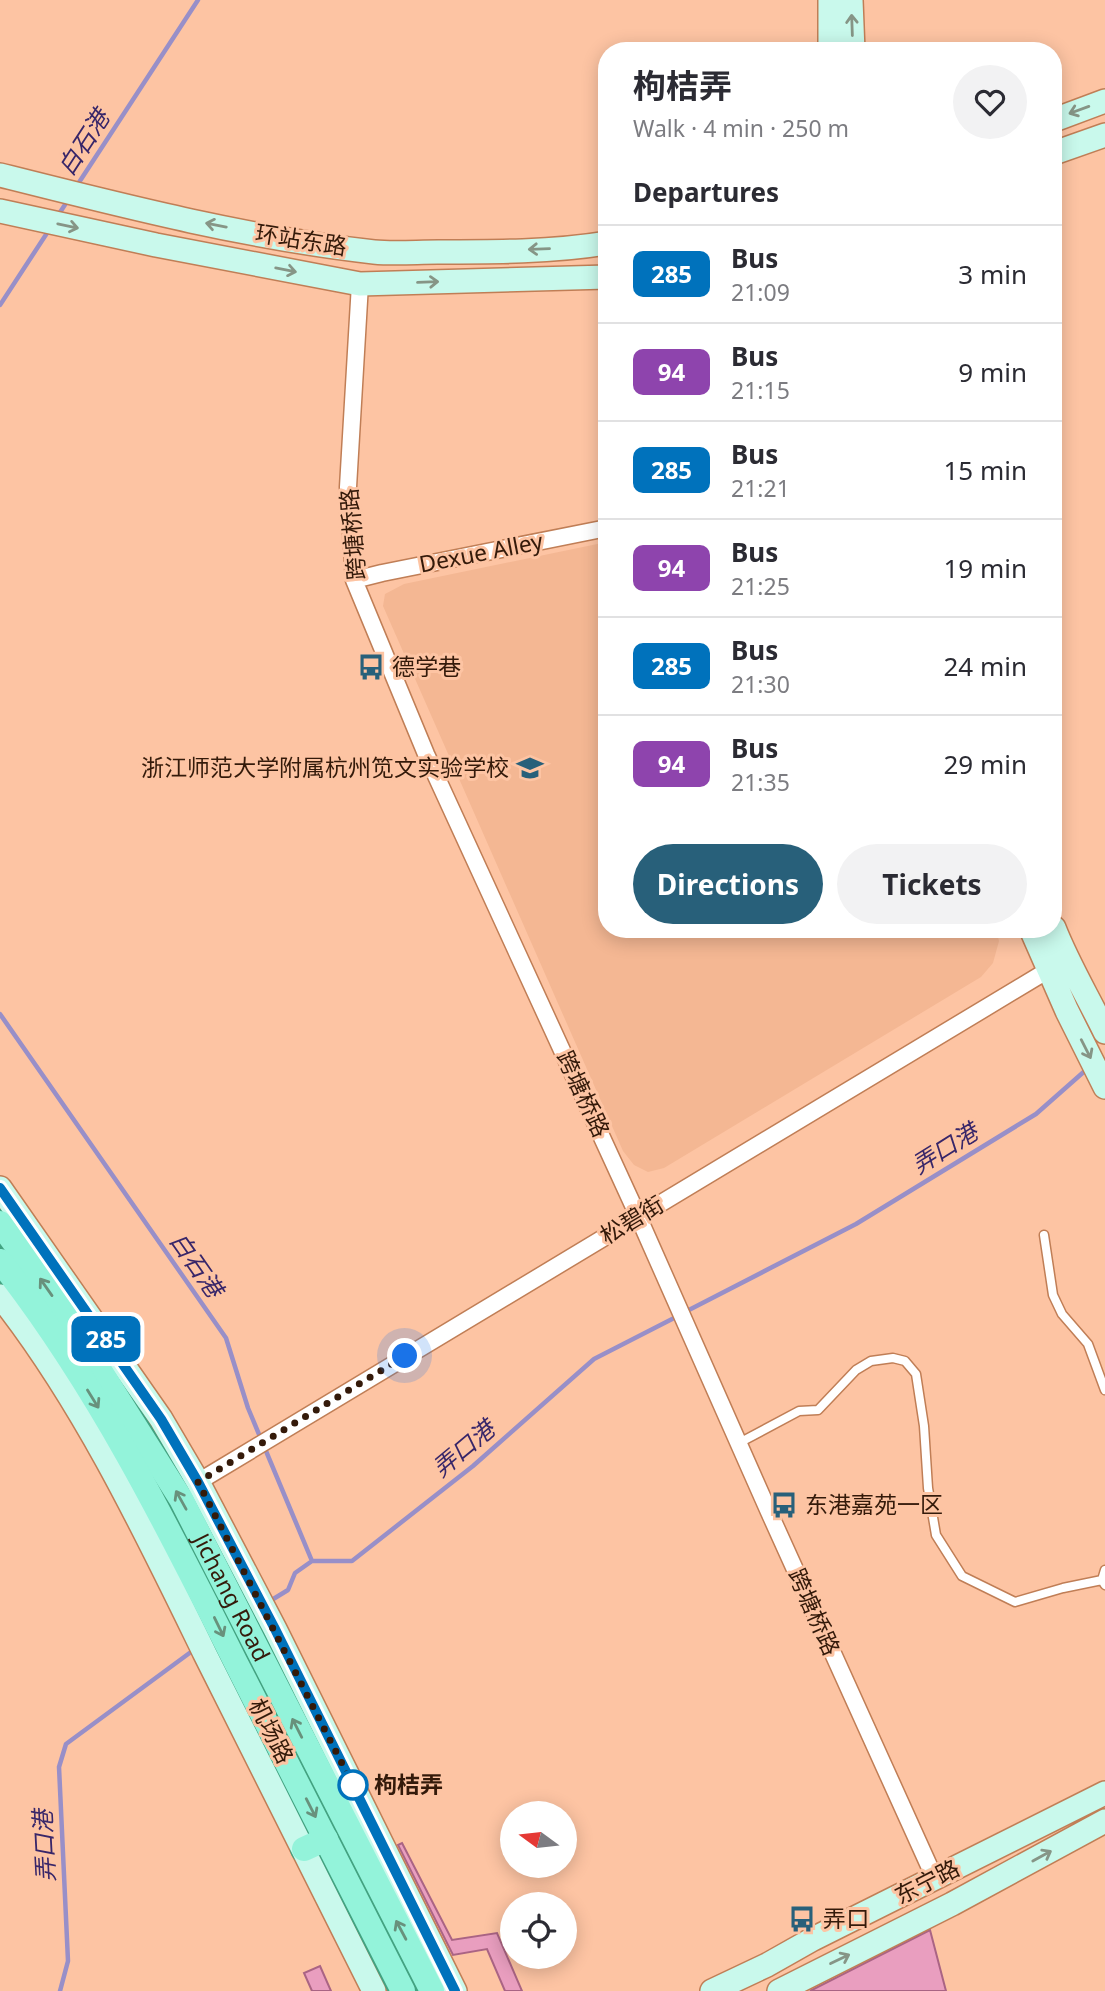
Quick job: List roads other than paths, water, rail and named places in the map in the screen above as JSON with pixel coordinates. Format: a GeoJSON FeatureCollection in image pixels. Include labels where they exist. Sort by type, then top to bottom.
{"type":"FeatureCollection","features":[{"type":"Feature","properties":{"kind":"main road"},"geometry":{"type":"LineString","coordinates":[[830,0],[830,42]]}},
{"type":"Feature","properties":{"kind":"main road"},"geometry":{"type":"LineString","coordinates":[[851,0],[853,42]]}},
{"type":"Feature","properties":{"kind":"main road"},"geometry":{"type":"LineString","coordinates":[[1062,117],[1105,101]]}},
{"type":"Feature","properties":{"kind":"main road"},"geometry":{"type":"LineString","coordinates":[[1062,150],[1105,135]]}},
{"type":"Feature","properties":{"kind":"main road","name":"环站东路"},"geometry":{"type":"LineString","coordinates":[[0,175],[142,210],[268,235],[376,252],[537,250],[598,244]]}},
{"type":"Feature","properties":{"kind":"main road","name":"环站东路"},"geometry":{"type":"LineString","coordinates":[[7,212],[123,238],[360,284],[598,277]]}},
{"type":"Feature","properties":{"kind":"main road"},"geometry":{"type":"LineString","coordinates":[[1038,938],[1057,965],[1087,994],[1105,1032]]}},
{"type":"Feature","properties":{"kind":"main road"},"geometry":{"type":"LineString","coordinates":[[1055,938],[1057,965],[1067,1011],[1105,1087]]}},
{"type":"Feature","properties":{"kind":"main road","name":"机场路"},"geometry":{"type":"LineString","coordinates":[[0,1188],[161,1419],[198,1482],[212,1587],[234,1659],[304,1849],[374,1991]]}},
{"type":"Feature","properties":{"kind":"main road","name":"Jichang Road"},"geometry":{"type":"LineString","coordinates":[[0,1223],[51,1293],[181,1499],[212,1587]]}},
{"type":"Feature","properties":{"kind":"main road","name":"机场路"},"geometry":{"type":"LineString","coordinates":[[0,1261],[93,1397],[153,1498],[160,1538]]}},
{"type":"Feature","properties":{"kind":"main road","name":"机场路"},"geometry":{"type":"LineString","coordinates":[[0,1296],[64,1386],[160,1538],[212,1587],[275,1629],[455,1991]]}},
{"type":"Feature","properties":{"kind":"main road","name":"机场路"},"geometry":{"type":"LineString","coordinates":[[234,1659],[403,1991]]}},
{"type":"Feature","properties":{"kind":"main road","name":"Jichang Road"},"geometry":{"type":"LineString","coordinates":[[234,1659],[432,1991]]}},
{"type":"Feature","properties":{"kind":"main road","name":"东宁路"},"geometry":{"type":"LineString","coordinates":[[712,1991],[1105,1793]]}},
{"type":"Feature","properties":{"kind":"main road","name":"东宁路"},"geometry":{"type":"LineString","coordinates":[[779,1991],[953,1904],[1105,1821]]}},
{"type":"Feature","properties":{"kind":"main road"},"geometry":{"type":"LineString","coordinates":[[304,1849],[326,1839]]}},
{"type":"Feature","properties":{"kind":"street","name":"跨塘桥路"},"geometry":{"type":"LineString","coordinates":[[360,284],[348,487],[354,580],[426,754],[638,1216],[935,1879]]}},
{"type":"Feature","properties":{"kind":"street","name":"Dexue Alley"},"geometry":{"type":"LineString","coordinates":[[354,580],[598,530]]}},
{"type":"Feature","properties":{"kind":"street","name":"松碧街"},"geometry":{"type":"LineString","coordinates":[[198,1482],[1057,965]]}},
{"type":"Feature","properties":{"kind":"lane"},"geometry":{"type":"LineString","coordinates":[[1044,1235],[1053,1295],[1062,1314],[1088,1344],[1105,1390]]}},
{"type":"Feature","properties":{"kind":"lane"},"geometry":{"type":"LineString","coordinates":[[738,1443],[799,1410],[818,1410],[856,1370],[871,1361],[893,1357],[905,1361],[916,1374],[924,1426],[928,1488],[936,1535],[962,1576],[1015,1602],[1063,1588],[1103,1582],[1105,1570]]}},
{"type":"Feature","properties":{"kind":"waterway","name":"白石港"},"geometry":{"type":"LineString","coordinates":[[76,187],[198,0]]}},
{"type":"Feature","properties":{"kind":"waterway","name":"白石港"},"geometry":{"type":"LineString","coordinates":[[57,217],[68,200]]}},
{"type":"Feature","properties":{"kind":"waterway","name":"白石港"},"geometry":{"type":"LineString","coordinates":[[0,305],[49,230]]}},
{"type":"Feature","properties":{"kind":"waterway","name":"白石港"},"geometry":{"type":"LineString","coordinates":[[0,1014],[226,1338],[248,1408],[312,1561]]}},
{"type":"Feature","properties":{"kind":"waterway","name":"弄口港"},"geometry":{"type":"LineString","coordinates":[[685,1312],[856,1224],[1036,1114],[1087,1069]]}},
{"type":"Feature","properties":{"kind":"waterway","name":"弄口港"},"geometry":{"type":"LineString","coordinates":[[270,1601],[288,1590],[295,1573],[312,1561],[352,1561],[473,1466],[594,1359],[678,1316]]}},
{"type":"Feature","properties":{"kind":"waterway","name":"弄口港"},"geometry":{"type":"LineString","coordinates":[[60,1991],[68,1961],[59,1767],[66,1744],[195,1649]]}},
{"type":"Feature","properties":{"kind":"place","name":"德学巷"},"geometry":{"type":"Point","coordinates":[371,667]}},
{"type":"Feature","properties":{"kind":"place","name":"浙江师范大学附属杭州笕文实验学校"},"geometry":{"type":"Point","coordinates":[530,768]}},
{"type":"Feature","properties":{"kind":"place","name":"东港嘉苑一区"},"geometry":{"type":"Point","coordinates":[784,1505]}},
{"type":"Feature","properties":{"kind":"place","name":"枸桔弄"},"geometry":{"type":"Point","coordinates":[353,1785]}},
{"type":"Feature","properties":{"kind":"place","name":"弄口"},"geometry":{"type":"Point","coordinates":[802,1919]}}]}
